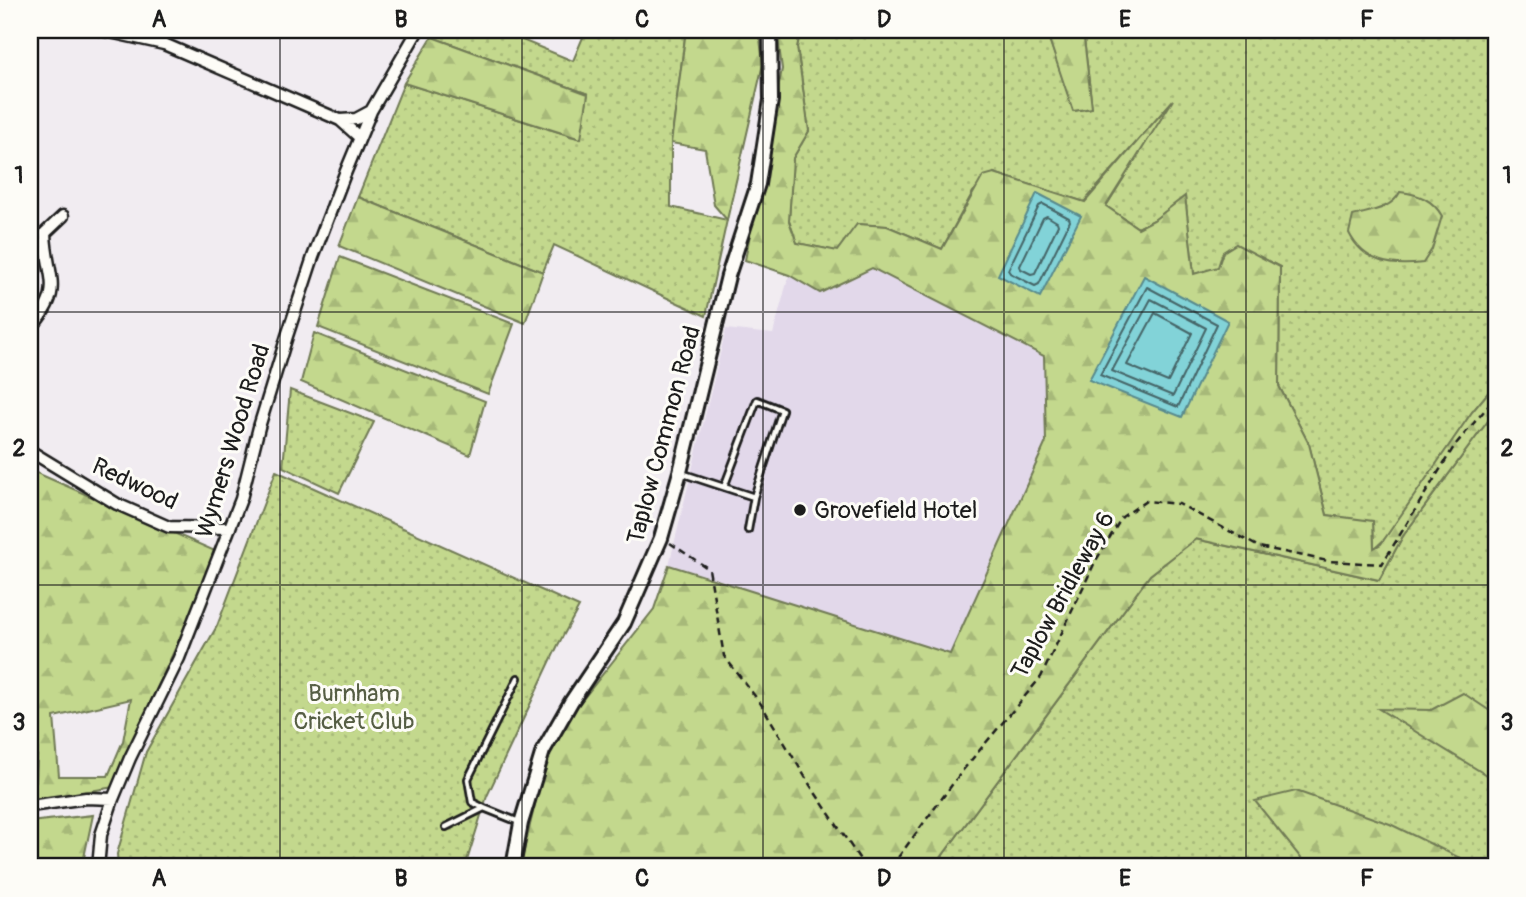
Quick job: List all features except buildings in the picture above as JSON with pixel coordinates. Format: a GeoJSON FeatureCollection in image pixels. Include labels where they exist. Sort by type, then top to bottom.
{"type":"FeatureCollection","features":[{"type":"Feature","properties":{"kind":"street"},"geometry":{"type":"LineString","coordinates":[[101,30],[164,44],[340,120],[359,137]]}},
{"type":"Feature","properties":{"kind":"street","name":"Wymers Wood Road"},"geometry":{"type":"LineString","coordinates":[[98,867],[101,835],[113,799],[178,658],[241,499],[259,427],[308,270],[359,137],[418,30]]}},
{"type":"Feature","properties":{"kind":"street","name":"Taplow Common Road"},"geometry":{"type":"LineString","coordinates":[[513,867],[521,823],[543,751],[571,702],[624,623],[661,538],[680,472],[728,275],[758,184],[771,100],[770,30]]}},
{"type":"Feature","properties":{"kind":"street"},"geometry":{"type":"LineString","coordinates":[[340,120],[356,119],[372,111]]}},
{"type":"Feature","properties":{"kind":"street"},"geometry":{"type":"LineString","coordinates":[[30,329],[47,309],[54,284],[46,256],[45,233],[63,216]]}},
{"type":"Feature","properties":{"kind":"street","name":"Redwood"},"geometry":{"type":"LineString","coordinates":[[30,451],[117,504],[169,527],[230,528]]}},
{"type":"Feature","properties":{"kind":"street"},"geometry":{"type":"LineString","coordinates":[[30,806],[86,798],[113,799]]}},
{"type":"Feature","properties":{"kind":"lane"},"geometry":{"type":"LineString","coordinates":[[724,487],[757,400],[782,410],[754,497],[748,530]]}},
{"type":"Feature","properties":{"kind":"lane"},"geometry":{"type":"LineString","coordinates":[[680,472],[754,497]]}},
{"type":"Feature","properties":{"kind":"lane"},"geometry":{"type":"LineString","coordinates":[[518,678],[468,779],[472,802],[521,823]]}},
{"type":"Feature","properties":{"kind":"lane"},"geometry":{"type":"LineString","coordinates":[[446,827],[484,808]]}},
{"type":"Feature","properties":{"kind":"path","name":"Taplow Bridleway 6"},"geometry":{"type":"LineString","coordinates":[[891,867],[963,770],[1041,677],[1096,562],[1122,517],[1146,501],[1179,504],[1259,547],[1328,561],[1382,564],[1455,445],[1496,397]]}},
{"type":"Feature","properties":{"kind":"path"},"geometry":{"type":"LineString","coordinates":[[661,538],[709,569],[724,656],[761,704],[810,785],[865,867]]}},
{"type":"Feature","properties":{"kind":"shaded area"},"geometry":{"type":"Polygon","coordinates":[[[872,268],[1045,356],[1046,442],[950,654],[669,565],[726,329],[773,334],[789,275],[820,293],[872,268]]]}},
{"type":"Feature","properties":{"kind":"green space"},"geometry":{"type":"Polygon","coordinates":[[[437,30],[498,30],[573,61],[586,30],[686,30],[671,143],[671,207],[727,220],[706,316],[554,245],[543,272],[358,197],[404,83],[580,139],[588,94],[432,37],[437,30]]]}},
{"type":"Feature","properties":{"kind":"green space"},"geometry":{"type":"Polygon","coordinates":[[[686,30],[759,30],[763,64],[727,220],[714,205],[705,149],[671,143],[686,30]]]}},
{"type":"Feature","properties":{"kind":"green space"},"geometry":{"type":"Polygon","coordinates":[[[777,30],[801,30],[797,47],[809,131],[793,158],[789,221],[797,243],[837,251],[857,224],[887,226],[942,249],[983,176],[994,173],[1085,202],[1173,100],[1106,206],[1138,228],[1154,220],[1185,196],[1194,274],[1218,267],[1223,252],[1236,244],[1280,267],[1279,386],[1309,444],[1327,515],[1373,521],[1374,548],[1381,544],[1472,412],[1496,383],[1496,410],[1403,536],[1379,580],[1196,539],[1150,575],[934,867],[520,867],[550,741],[654,609],[669,565],[950,654],[1046,442],[1044,356],[872,268],[820,293],[789,275],[745,260],[782,69],[777,30]]]}},
{"type":"Feature","properties":{"kind":"green space"},"geometry":{"type":"Polygon","coordinates":[[[801,30],[1046,30],[1074,111],[1092,108],[1083,30],[1496,30],[1496,383],[1472,412],[1388,536],[1374,549],[1373,522],[1327,515],[1309,444],[1279,386],[1280,267],[1260,257],[1194,274],[1185,197],[1154,220],[1138,228],[1106,206],[1169,105],[1084,202],[994,173],[973,192],[942,249],[887,226],[858,224],[837,251],[797,243],[789,221],[793,158],[809,131],[797,47],[801,30]]]}},
{"type":"Feature","properties":{"kind":"green space"},"geometry":{"type":"Polygon","coordinates":[[[1046,30],[1083,30],[1092,108],[1073,111],[1046,30]]]}},
{"type":"Feature","properties":{"kind":"green space"},"geometry":{"type":"Polygon","coordinates":[[[432,37],[588,94],[581,139],[404,83],[432,37]]]}},
{"type":"Feature","properties":{"kind":"green space"},"geometry":{"type":"Polygon","coordinates":[[[1400,192],[1425,199],[1442,216],[1432,249],[1423,263],[1380,261],[1363,251],[1349,233],[1353,216],[1386,206],[1400,192]]]}},
{"type":"Feature","properties":{"kind":"green space"},"geometry":{"type":"Polygon","coordinates":[[[358,197],[543,272],[525,323],[339,246],[358,197]]]}},
{"type":"Feature","properties":{"kind":"green space"},"geometry":{"type":"Polygon","coordinates":[[[340,257],[514,324],[488,394],[318,327],[340,257]]]}},
{"type":"Feature","properties":{"kind":"green space"},"geometry":{"type":"Polygon","coordinates":[[[314,333],[485,401],[470,455],[301,382],[314,333]]]}},
{"type":"Feature","properties":{"kind":"green space"},"geometry":{"type":"Polygon","coordinates":[[[290,390],[374,422],[339,493],[283,467],[290,390]]]}},
{"type":"Feature","properties":{"kind":"green space"},"geometry":{"type":"Polygon","coordinates":[[[1496,410],[1496,867],[934,867],[1150,575],[1195,539],[1379,580],[1403,536],[1496,410]]]}},
{"type":"Feature","properties":{"kind":"green space"},"geometry":{"type":"Polygon","coordinates":[[[30,470],[215,551],[192,611],[114,787],[30,801],[30,783],[36,781],[39,716],[30,717],[30,470]],[[131,699],[54,717],[59,776],[108,776],[123,741],[131,699]]]}},
{"type":"Feature","properties":{"kind":"green space","name":"Burnham Cricket Club"},"geometry":{"type":"Polygon","coordinates":[[[276,471],[579,607],[558,645],[487,796],[465,867],[118,867],[117,854],[146,752],[217,626],[276,471]]]}},
{"type":"Feature","properties":{"kind":"green space"},"geometry":{"type":"Polygon","coordinates":[[[1463,693],[1496,715],[1496,781],[1379,709],[1431,710],[1463,693]]]}},
{"type":"Feature","properties":{"kind":"green space"},"geometry":{"type":"Polygon","coordinates":[[[39,716],[36,782],[30,783],[30,717],[39,716]]]}},
{"type":"Feature","properties":{"kind":"green space"},"geometry":{"type":"Polygon","coordinates":[[[1296,791],[1390,824],[1466,861],[1468,867],[1308,867],[1255,801],[1296,791]]]}},
{"type":"Feature","properties":{"kind":"green space"},"geometry":{"type":"Polygon","coordinates":[[[93,815],[82,867],[37,867],[30,845],[30,822],[93,815]]]}},
{"type":"Feature","properties":{"kind":"water"},"geometry":{"type":"Polygon","coordinates":[[[1037,193],[1081,216],[1040,297],[998,275],[1037,193]]]}},
{"type":"Feature","properties":{"kind":"water"},"geometry":{"type":"Polygon","coordinates":[[[1144,276],[1228,321],[1182,417],[1089,380],[1144,276]]]}},
{"type":"Feature","properties":{"kind":"place","name":"Grovefield Hotel"},"geometry":{"type":"Point","coordinates":[800,510]}}]}
